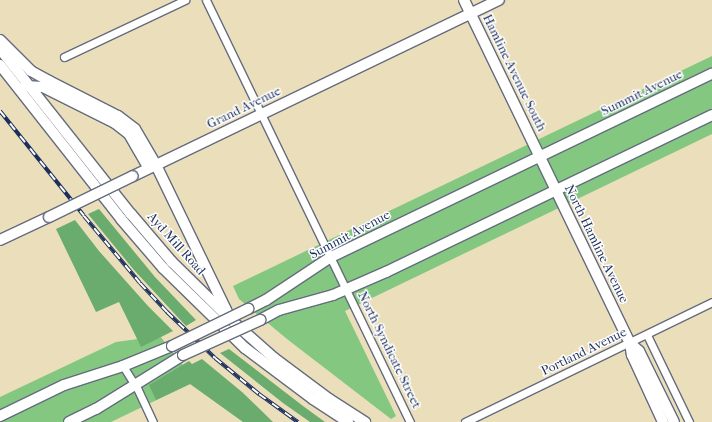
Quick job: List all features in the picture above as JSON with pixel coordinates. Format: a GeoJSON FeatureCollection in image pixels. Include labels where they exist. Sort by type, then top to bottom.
{"type":"FeatureCollection","features":[{"type":"Feature","properties":{"kind":"main road","name":"Hamline Avenue South"},"geometry":{"type":"LineString","coordinates":[[464,0],[539,157]]}},
{"type":"Feature","properties":{"kind":"main road","name":"Grand Avenue"},"geometry":{"type":"LineString","coordinates":[[0,240],[499,0]]}},
{"type":"Feature","properties":{"kind":"main road"},"geometry":{"type":"LineString","coordinates":[[0,40],[31,71],[49,82],[118,116],[128,123],[141,138],[152,167],[231,320]]}},
{"type":"Feature","properties":{"kind":"main road","name":"Ayd Mill Road"},"geometry":{"type":"LineString","coordinates":[[0,49],[172,262],[231,320],[274,358],[328,399],[365,422]]}},
{"type":"Feature","properties":{"kind":"main road","name":"Ayd Mill Road"},"geometry":{"type":"LineString","coordinates":[[0,65],[163,268],[245,348],[313,399],[348,422]]}},
{"type":"Feature","properties":{"kind":"main road","name":"Summit Avenue"},"geometry":{"type":"LineString","coordinates":[[0,416],[64,385],[123,366],[172,346],[266,300],[331,257],[712,74]]}},
{"type":"Feature","properties":{"kind":"main road"},"geometry":{"type":"LineString","coordinates":[[17,87],[28,85],[50,90],[115,123],[129,134],[152,167]]}},
{"type":"Feature","properties":{"kind":"main road"},"geometry":{"type":"LineString","coordinates":[[69,422],[96,409],[183,355],[279,310],[333,295],[712,115]]}},
{"type":"Feature","properties":{"kind":"main road","name":"North Hamline Avenue"},"geometry":{"type":"LineString","coordinates":[[539,157],[630,343],[632,354],[663,422]]}},
{"type":"Feature","properties":{"kind":"main road","name":"North Hamline Avenue"},"geometry":{"type":"LineString","coordinates":[[630,343],[639,351],[674,422]]}},
{"type":"Feature","properties":{"kind":"street"},"geometry":{"type":"LineString","coordinates":[[64,57],[185,0]]}},
{"type":"Feature","properties":{"kind":"street","name":"North Syndicate Street"},"geometry":{"type":"LineString","coordinates":[[206,0],[410,422]]}},
{"type":"Feature","properties":{"kind":"street","name":"Portland Avenue"},"geometry":{"type":"LineString","coordinates":[[465,422],[647,335],[712,302]]}},
{"type":"Feature","properties":{"kind":"street"},"geometry":{"type":"LineString","coordinates":[[647,335],[689,422]]}},
{"type":"Feature","properties":{"kind":"street"},"geometry":{"type":"LineString","coordinates":[[123,366],[135,384],[153,422]]}},
{"type":"Feature","properties":{"kind":"green space"},"geometry":{"type":"Polygon","coordinates":[[[712,56],[712,134],[345,311],[396,416],[391,419],[287,339],[239,299],[233,286],[712,56]]]}},
{"type":"Feature","properties":{"kind":"green space"},"geometry":{"type":"Polygon","coordinates":[[[99,209],[155,277],[196,320],[186,326],[134,270],[88,214],[99,209]]]}},
{"type":"Feature","properties":{"kind":"green space"},"geometry":{"type":"Polygon","coordinates":[[[75,220],[99,251],[148,306],[173,331],[141,347],[119,302],[96,312],[56,229],[75,220]]]}},
{"type":"Feature","properties":{"kind":"green space"},"geometry":{"type":"Polygon","coordinates":[[[160,336],[186,369],[190,384],[111,422],[0,422],[0,397],[116,342],[160,336]]]}},
{"type":"Feature","properties":{"kind":"green space"},"geometry":{"type":"Polygon","coordinates":[[[229,349],[325,422],[310,422],[283,403],[220,353],[229,349]]]}},
{"type":"Feature","properties":{"kind":"green space"},"geometry":{"type":"Polygon","coordinates":[[[202,359],[242,392],[273,422],[243,422],[190,384],[156,400],[149,385],[189,361],[192,364],[202,359]]]}},
{"type":"Feature","properties":{"kind":"railway"},"geometry":{"type":"LineString","coordinates":[[0,111],[84,216],[140,283],[167,312],[215,358],[259,394],[298,422]]}}]}
